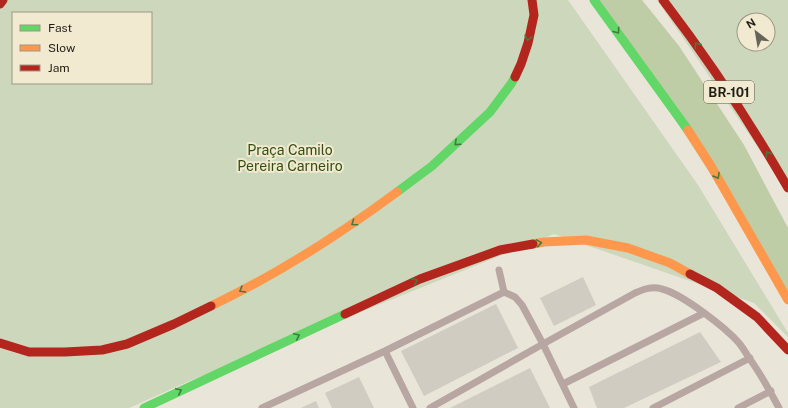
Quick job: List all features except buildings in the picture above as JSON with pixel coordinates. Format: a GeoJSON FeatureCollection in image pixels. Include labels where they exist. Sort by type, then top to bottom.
{"type":"FeatureCollection","features":[{"type":"Feature","properties":{"kind":"highway"},"geometry":{"type":"LineString","coordinates":[[0,4],[3,0]]}},
{"type":"Feature","properties":{"kind":"highway"},"geometry":{"type":"LineString","coordinates":[[0,343],[29,352],[102,350],[127,344],[174,324],[232,296],[298,259],[393,195],[432,166],[490,112],[512,84],[521,64],[528,43],[534,15],[532,0]]}},
{"type":"Feature","properties":{"kind":"highway"},"geometry":{"type":"LineString","coordinates":[[594,0],[688,129],[788,300]]}},
{"type":"Feature","properties":{"kind":"highway","name":"BR-101"},"geometry":{"type":"LineString","coordinates":[[663,0],[694,41],[744,113],[788,188]]}},
{"type":"Feature","properties":{"kind":"highway"},"geometry":{"type":"LineString","coordinates":[[144,408],[420,279],[500,250],[544,242],[586,240],[628,248],[670,263],[717,288],[757,317],[788,350]]}},
{"type":"Feature","properties":{"kind":"lane"},"geometry":{"type":"LineString","coordinates":[[499,270],[504,292]]}},
{"type":"Feature","properties":{"kind":"lane"},"geometry":{"type":"LineString","coordinates":[[430,408],[635,292],[648,287],[662,289],[677,296],[717,322],[738,342],[750,358],[779,408]]}},
{"type":"Feature","properties":{"kind":"lane"},"geometry":{"type":"LineString","coordinates":[[504,292],[515,297],[522,305],[574,408]]}},
{"type":"Feature","properties":{"kind":"lane"},"geometry":{"type":"LineString","coordinates":[[262,408],[385,351],[504,292]]}},
{"type":"Feature","properties":{"kind":"lane"},"geometry":{"type":"LineString","coordinates":[[563,384],[704,313]]}},
{"type":"Feature","properties":{"kind":"lane"},"geometry":{"type":"LineString","coordinates":[[385,351],[413,408]]}},
{"type":"Feature","properties":{"kind":"lane"},"geometry":{"type":"LineString","coordinates":[[653,408],[750,358]]}},
{"type":"Feature","properties":{"kind":"lane"},"geometry":{"type":"LineString","coordinates":[[738,408],[771,392]]}},
{"type":"Feature","properties":{"kind":"green space","name":"Praça Camilo Pereira Carneiro"},"geometry":{"type":"Polygon","coordinates":[[[0,0],[568,0],[698,185],[788,333],[788,337],[754,303],[554,234],[187,382],[129,408],[0,408],[0,0]]]}},
{"type":"Feature","properties":{"kind":"green space"},"geometry":{"type":"Polygon","coordinates":[[[598,0],[642,0],[679,46],[744,145],[788,228],[788,294],[598,0]]]}},
{"type":"Feature","properties":{"kind":"green space"},"geometry":{"type":"Polygon","coordinates":[[[657,0],[788,0],[788,191],[657,0]]]}},
{"type":"Feature","properties":{"kind":"traffic: fast"},"geometry":{"type":"LineString","coordinates":[[594,0],[688,130]]}},
{"type":"Feature","properties":{"kind":"traffic: fast"},"geometry":{"type":"LineString","coordinates":[[397,192],[432,166],[490,112],[515,77]]}},
{"type":"Feature","properties":{"kind":"traffic: fast"},"geometry":{"type":"LineString","coordinates":[[144,408],[345,314]]}},
{"type":"Feature","properties":{"kind":"traffic: slow"},"geometry":{"type":"LineString","coordinates":[[688,130],[711,166],[788,300]]}},
{"type":"Feature","properties":{"kind":"traffic: slow"},"geometry":{"type":"LineString","coordinates":[[211,306],[307,254],[353,224],[397,192]]}},
{"type":"Feature","properties":{"kind":"traffic: slow"},"geometry":{"type":"LineString","coordinates":[[533,244],[586,240],[628,248],[670,263],[690,274]]}},
{"type":"Feature","properties":{"kind":"traffic: jam"},"geometry":{"type":"LineString","coordinates":[[0,4],[3,0]]}},
{"type":"Feature","properties":{"kind":"traffic: jam"},"geometry":{"type":"LineString","coordinates":[[515,77],[528,43],[534,15],[532,0]]}},
{"type":"Feature","properties":{"kind":"traffic: jam"},"geometry":{"type":"LineString","coordinates":[[663,0],[697,45],[759,139],[788,188]]}},
{"type":"Feature","properties":{"kind":"traffic: jam"},"geometry":{"type":"LineString","coordinates":[[345,314],[420,279],[500,250],[533,244]]}},
{"type":"Feature","properties":{"kind":"traffic: jam"},"geometry":{"type":"LineString","coordinates":[[690,274],[717,288],[757,317],[788,350]]}},
{"type":"Feature","properties":{"kind":"traffic: jam"},"geometry":{"type":"LineString","coordinates":[[0,343],[29,352],[102,350],[127,344],[211,306]]}}]}
